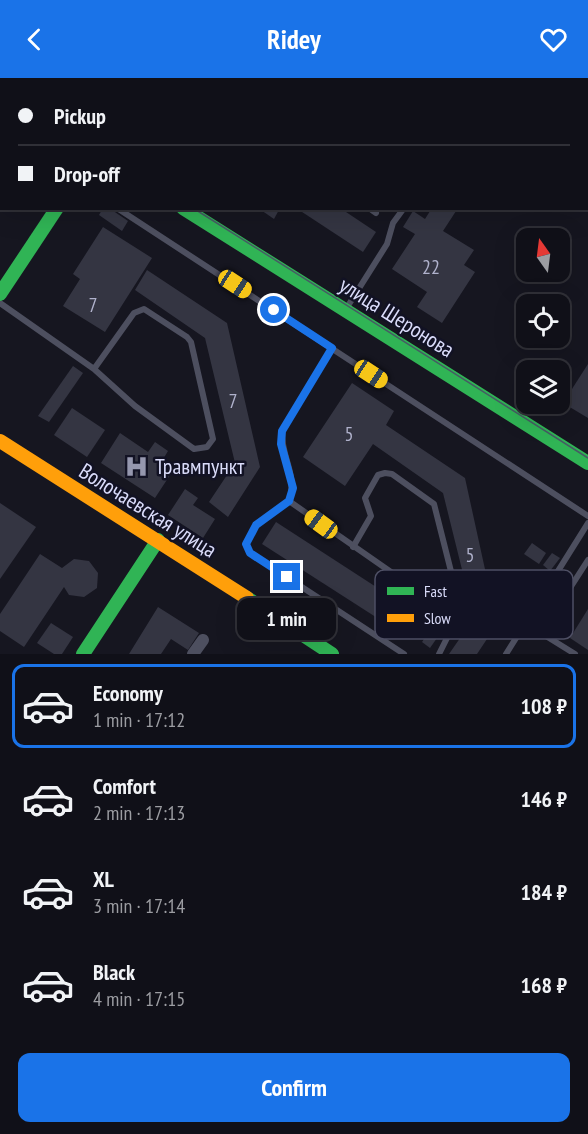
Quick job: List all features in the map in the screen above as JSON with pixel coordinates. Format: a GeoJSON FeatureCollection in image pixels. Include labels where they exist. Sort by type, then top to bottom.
{"type":"FeatureCollection","features":[{"type":"Feature","properties":{"kind":"main road"},"geometry":{"type":"LineString","coordinates":[[0,294],[56,210]]}},
{"type":"Feature","properties":{"kind":"main road","name":"улица Шеронова"},"geometry":{"type":"LineString","coordinates":[[186,210],[588,463]]}},
{"type":"Feature","properties":{"kind":"main road","name":"Волочаевская улица"},"geometry":{"type":"LineString","coordinates":[[0,441],[158,540],[332,654]]}},
{"type":"Feature","properties":{"kind":"main road"},"geometry":{"type":"LineString","coordinates":[[82,654],[158,540]]}},
{"type":"Feature","properties":{"kind":"street"},"geometry":{"type":"LineString","coordinates":[[193,654],[203,640]]}},
{"type":"Feature","properties":{"kind":"lane"},"geometry":{"type":"LineString","coordinates":[[120,210],[588,516]]}},
{"type":"Feature","properties":{"kind":"lane"},"geometry":{"type":"LineString","coordinates":[[372,210],[376,213]]}},
{"type":"Feature","properties":{"kind":"lane"},"geometry":{"type":"LineString","coordinates":[[346,309],[387,244],[393,223],[403,210]]}},
{"type":"Feature","properties":{"kind":"lane"},"geometry":{"type":"LineString","coordinates":[[0,303],[94,369],[135,406],[194,449],[207,447],[213,439],[191,342],[144,309],[134,313],[94,369]]}},
{"type":"Feature","properties":{"kind":"lane"},"geometry":{"type":"LineString","coordinates":[[332,348],[282,431],[281,444],[293,488],[289,501],[256,525],[246,544],[250,553],[375,635]]}},
{"type":"Feature","properties":{"kind":"lane"},"geometry":{"type":"LineString","coordinates":[[353,547],[371,516],[365,498],[378,475],[392,474],[434,504],[451,570]]}},
{"type":"Feature","properties":{"kind":"lane"},"geometry":{"type":"LineString","coordinates":[[289,501],[387,570]]}},
{"type":"Feature","properties":{"kind":"lane"},"geometry":{"type":"LineString","coordinates":[[559,570],[588,523]]}},
{"type":"Feature","properties":{"kind":"lane"},"geometry":{"type":"LineString","coordinates":[[573,583],[588,560]]}},
{"type":"Feature","properties":{"kind":"lane"},"geometry":{"type":"LineString","coordinates":[[381,639],[404,654]]}},
{"type":"Feature","properties":{"kind":"lane"},"geometry":{"type":"LineString","coordinates":[[439,654],[446,639]]}},
{"type":"Feature","properties":{"kind":"lane"},"geometry":{"type":"LineString","coordinates":[[506,654],[516,639]]}},
{"type":"Feature","properties":{"kind":"lane"},"geometry":{"type":"LineString","coordinates":[[550,639],[575,654]]}},
{"type":"Feature","properties":{"kind":"building"},"geometry":{"type":"Polygon","coordinates":[[[102,210],[112,210],[128,221],[122,231],[99,215],[102,210]]]}},
{"type":"Feature","properties":{"kind":"building"},"geometry":{"type":"Polygon","coordinates":[[[261,210],[279,210],[274,219],[261,210]]]}},
{"type":"Feature","properties":{"kind":"building"},"geometry":{"type":"Polygon","coordinates":[[[299,210],[343,210],[376,232],[363,252],[299,210]]]}},
{"type":"Feature","properties":{"kind":"building"},"geometry":{"type":"Polygon","coordinates":[[[431,210],[457,210],[443,231],[474,250],[464,265],[475,272],[442,323],[417,307],[427,292],[392,269],[415,234],[403,227],[413,211],[425,219],[431,210]]]}},
{"type":"Feature","properties":{"kind":"building"},"geometry":{"type":"Polygon","coordinates":[[[103,227],[152,258],[105,332],[63,306],[80,279],[73,274],[103,227]]]}},
{"type":"Feature","properties":{"kind":"building"},"geometry":{"type":"Polygon","coordinates":[[[147,270],[227,323],[260,467],[228,517],[209,502],[235,463],[205,338],[135,290],[147,270]]]}},
{"type":"Feature","properties":{"kind":"building"},"geometry":{"type":"Polygon","coordinates":[[[588,364],[588,418],[570,407],[570,392],[588,364]]]}},
{"type":"Feature","properties":{"kind":"building"},"geometry":{"type":"Polygon","coordinates":[[[73,366],[83,373],[49,422],[38,416],[73,366]]]}},
{"type":"Feature","properties":{"kind":"building"},"geometry":{"type":"Polygon","coordinates":[[[352,383],[394,411],[386,425],[465,478],[485,570],[462,570],[443,493],[373,444],[345,486],[303,457],[352,383]]]}},
{"type":"Feature","properties":{"kind":"building"},"geometry":{"type":"Polygon","coordinates":[[[72,408],[105,430],[87,457],[54,435],[72,408]]]}},
{"type":"Feature","properties":{"kind":"building","name":"Травмпункт"},"geometry":{"type":"Polygon","coordinates":[[[120,433],[148,452],[155,442],[168,451],[162,461],[174,469],[155,498],[101,463],[120,433]]]}},
{"type":"Feature","properties":{"kind":"building"},"geometry":{"type":"Polygon","coordinates":[[[185,489],[198,498],[193,505],[215,519],[203,538],[168,515],[185,489]]]}},
{"type":"Feature","properties":{"kind":"building"},"geometry":{"type":"Polygon","coordinates":[[[0,503],[36,527],[0,579],[0,503]]]}},
{"type":"Feature","properties":{"kind":"building"},"geometry":{"type":"Polygon","coordinates":[[[276,522],[375,586],[375,617],[262,544],[276,522]]]}},
{"type":"Feature","properties":{"kind":"building"},"geometry":{"type":"Polygon","coordinates":[[[532,543],[546,553],[539,564],[524,554],[532,543]]]}},
{"type":"Feature","properties":{"kind":"building"},"geometry":{"type":"Polygon","coordinates":[[[552,553],[560,558],[551,570],[543,565],[552,553]]]}},
{"type":"Feature","properties":{"kind":"building"},"geometry":{"type":"Polygon","coordinates":[[[40,554],[62,568],[74,559],[89,561],[98,573],[97,588],[84,597],[69,595],[64,587],[24,647],[0,631],[0,614],[40,554]]]}},
{"type":"Feature","properties":{"kind":"building"},"geometry":{"type":"Polygon","coordinates":[[[158,607],[199,633],[188,650],[171,639],[161,654],[129,654],[158,607]]]}},
{"type":"Feature","properties":{"kind":"building"},"geometry":{"type":"Polygon","coordinates":[[[588,609],[588,650],[572,639],[588,609]]]}},
{"type":"Feature","properties":{"kind":"building"},"geometry":{"type":"Polygon","coordinates":[[[51,623],[73,637],[62,654],[54,654],[37,643],[51,623]]]}},
{"type":"Feature","properties":{"kind":"building"},"geometry":{"type":"Polygon","coordinates":[[[424,639],[436,639],[430,648],[422,642],[424,639]]]}},
{"type":"Feature","properties":{"kind":"building"},"geometry":{"type":"Polygon","coordinates":[[[459,639],[487,639],[477,654],[449,654],[459,639]]]}},
{"type":"Feature","properties":{"kind":"tram line"},"geometry":{"type":"LineString","coordinates":[[196,210],[588,458]]}},
{"type":"Feature","properties":{"kind":"traffic: fast"},"geometry":{"type":"LineString","coordinates":[[0,294],[56,210]]}},
{"type":"Feature","properties":{"kind":"traffic: fast"},"geometry":{"type":"LineString","coordinates":[[186,210],[588,463]]}},
{"type":"Feature","properties":{"kind":"traffic: fast"},"geometry":{"type":"LineString","coordinates":[[83,654],[158,540]]}},
{"type":"Feature","properties":{"kind":"traffic: fast"},"geometry":{"type":"LineString","coordinates":[[247,598],[332,654]]}},
{"type":"Feature","properties":{"kind":"traffic: slow"},"geometry":{"type":"LineString","coordinates":[[0,441],[247,598]]}},
{"type":"Feature","properties":{"kind":"place","name":"Травмпункт"},"geometry":{"type":"Point","coordinates":[137,466]}},
{"type":"Feature","properties":{"kind":"route"},"geometry":{"type":"LineString","coordinates":[[274,310],[332,348],[282,431],[281,444],[293,488],[289,501],[256,525],[246,544],[250,553],[287,577]]}}]}
